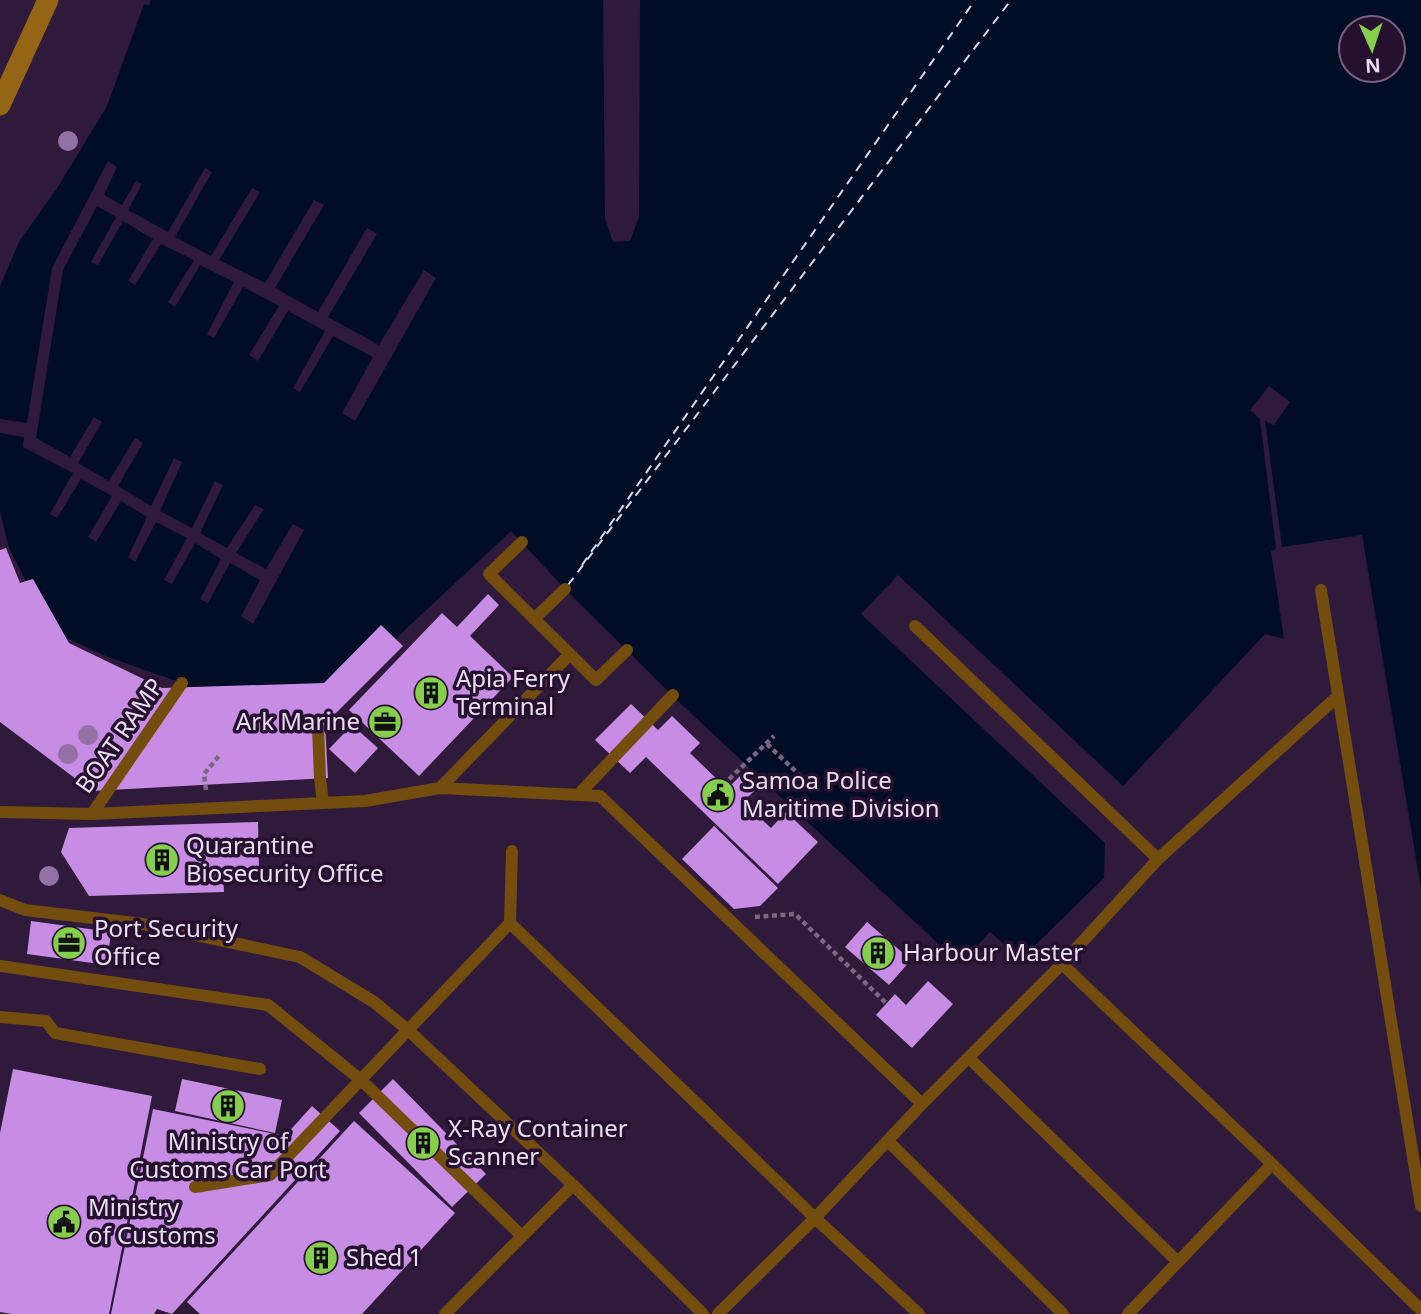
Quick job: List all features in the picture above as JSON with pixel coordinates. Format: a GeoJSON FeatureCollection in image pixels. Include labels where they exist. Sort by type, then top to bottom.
{"type":"FeatureCollection","features":[{"type":"Feature","properties":{"kind":"main road"},"geometry":{"type":"LineString","coordinates":[[0,105],[48,0]]}},
{"type":"Feature","properties":{"kind":"lane"},"geometry":{"type":"LineString","coordinates":[[522,542],[489,574],[596,680],[627,650]]}},
{"type":"Feature","properties":{"kind":"lane"},"geometry":{"type":"LineString","coordinates":[[534,619],[565,589]]}},
{"type":"Feature","properties":{"kind":"lane"},"geometry":{"type":"LineString","coordinates":[[1321,590],[1421,1206]]}},
{"type":"Feature","properties":{"kind":"lane"},"geometry":{"type":"LineString","coordinates":[[915,626],[1158,859]]}},
{"type":"Feature","properties":{"kind":"lane"},"geometry":{"type":"LineString","coordinates":[[440,788],[570,654]]}},
{"type":"Feature","properties":{"kind":"lane","name":"BOAT RAMP"},"geometry":{"type":"LineString","coordinates":[[92,814],[183,683]]}},
{"type":"Feature","properties":{"kind":"lane"},"geometry":{"type":"LineString","coordinates":[[578,795],[673,695]]}},
{"type":"Feature","properties":{"kind":"lane"},"geometry":{"type":"LineString","coordinates":[[718,1314],[1062,964],[1158,859],[1338,696]]}},
{"type":"Feature","properties":{"kind":"lane"},"geometry":{"type":"LineString","coordinates":[[318,727],[323,803]]}},
{"type":"Feature","properties":{"kind":"lane"},"geometry":{"type":"LineString","coordinates":[[0,812],[92,814],[365,801],[440,788],[600,796],[922,1104]]}},
{"type":"Feature","properties":{"kind":"lane"},"geometry":{"type":"LineString","coordinates":[[195,1187],[270,1175],[510,923],[512,851]]}},
{"type":"Feature","properties":{"kind":"lane"},"geometry":{"type":"LineString","coordinates":[[0,900],[25,910],[143,924],[300,957],[374,1002],[408,1030],[573,1185],[703,1314]]}},
{"type":"Feature","properties":{"kind":"lane"},"geometry":{"type":"LineString","coordinates":[[510,923],[815,1218],[919,1314]]}},
{"type":"Feature","properties":{"kind":"lane"},"geometry":{"type":"LineString","coordinates":[[1062,964],[1421,1310]]}},
{"type":"Feature","properties":{"kind":"lane"},"geometry":{"type":"LineString","coordinates":[[0,966],[268,1005],[360,1080],[522,1236]]}},
{"type":"Feature","properties":{"kind":"lane"},"geometry":{"type":"LineString","coordinates":[[0,1017],[46,1021],[55,1033],[260,1069]]}},
{"type":"Feature","properties":{"kind":"lane"},"geometry":{"type":"LineString","coordinates":[[969,1058],[1178,1262]]}},
{"type":"Feature","properties":{"kind":"lane"},"geometry":{"type":"LineString","coordinates":[[888,1141],[1063,1314]]}},
{"type":"Feature","properties":{"kind":"lane"},"geometry":{"type":"LineString","coordinates":[[1128,1314],[1272,1164]]}},
{"type":"Feature","properties":{"kind":"lane"},"geometry":{"type":"LineString","coordinates":[[445,1314],[573,1185]]}},
{"type":"Feature","properties":{"kind":"path"},"geometry":{"type":"LineString","coordinates":[[723,785],[774,736]]}},
{"type":"Feature","properties":{"kind":"path"},"geometry":{"type":"LineString","coordinates":[[767,744],[810,785],[817,777]]}},
{"type":"Feature","properties":{"kind":"path"},"geometry":{"type":"LineString","coordinates":[[207,808],[204,774],[219,756]]}},
{"type":"Feature","properties":{"kind":"path"},"geometry":{"type":"LineString","coordinates":[[749,918],[795,914],[886,1003]]}},
{"type":"Feature","properties":{"kind":"water"},"geometry":{"type":"Polygon","coordinates":[[[151,0],[603,0],[605,218],[613,242],[630,241],[639,217],[640,0],[1421,0],[1421,889],[1362,535],[1282,547],[1265,421],[1274,425],[1290,402],[1269,386],[1250,410],[1260,419],[1276,549],[1271,551],[1284,639],[1265,634],[1123,786],[898,575],[861,614],[1105,843],[1104,878],[1021,959],[990,932],[960,964],[681,704],[565,589],[511,531],[377,656],[327,709],[212,708],[182,683],[108,657],[51,631],[9,548],[0,512],[0,286],[20,240],[56,190],[107,106],[144,4],[149,5],[151,0]]]}},
{"type":"Feature","properties":{"kind":"pier"},"geometry":{"type":"Polygon","coordinates":[[[108,161],[117,167],[104,195],[122,205],[136,181],[142,184],[128,210],[168,232],[205,168],[212,172],[175,237],[211,256],[252,188],[260,192],[219,260],[265,283],[314,200],[324,205],[275,288],[318,312],[367,228],[377,234],[328,317],[379,345],[424,270],[436,278],[355,421],[342,413],[373,357],[333,336],[300,392],[293,388],[325,331],[288,311],[258,361],[249,355],[279,306],[243,287],[214,338],[207,334],[234,282],[200,265],[175,307],[168,302],[194,260],[161,244],[135,285],[128,281],[153,239],[123,221],[98,265],[91,262],[116,217],[97,206],[63,270],[36,438],[70,457],[94,417],[102,422],[78,463],[109,481],[135,438],[143,443],[118,486],[151,506],[174,458],[182,462],[160,511],[192,528],[215,481],[223,485],[200,533],[227,548],[255,505],[264,509],[236,553],[266,569],[293,524],[304,530],[253,624],[241,616],[260,580],[230,563],[208,603],[200,599],[221,559],[195,543],[172,584],[164,580],[187,538],[156,522],[135,562],[128,557],[147,517],[121,501],[96,542],[88,537],[112,496],[81,479],[57,518],[50,514],[73,473],[23,447],[24,437],[0,433],[0,419],[27,423],[52,268],[108,161]]]}},
{"type":"Feature","properties":{"kind":"building"},"geometry":{"type":"Polygon","coordinates":[[[6,548],[20,583],[33,579],[69,643],[162,688],[324,683],[381,625],[403,646],[325,724],[328,778],[92,791],[0,722],[0,550],[6,548]]]}},
{"type":"Feature","properties":{"kind":"building","name":"Apia Ferry Terminal"},"geometry":{"type":"Polygon","coordinates":[[[488,594],[499,605],[470,636],[513,677],[419,776],[349,710],[442,613],[457,627],[488,594]]]}},
{"type":"Feature","properties":{"kind":"building","name":"Samoa Police Maritime Division"},"geometry":{"type":"Polygon","coordinates":[[[631,704],[658,730],[672,716],[700,743],[690,753],[727,789],[741,775],[756,789],[743,802],[771,828],[786,812],[818,842],[778,884],[646,757],[630,773],[595,740],[631,704]]]}},
{"type":"Feature","properties":{"kind":"building"},"geometry":{"type":"Polygon","coordinates":[[[352,725],[378,748],[355,773],[329,749],[352,725]]]}},
{"type":"Feature","properties":{"kind":"building","name":"Quarantine Biosecurity Office"},"geometry":{"type":"Polygon","coordinates":[[[258,822],[259,868],[223,869],[224,892],[89,896],[61,852],[69,828],[258,822]]]}},
{"type":"Feature","properties":{"kind":"building"},"geometry":{"type":"Polygon","coordinates":[[[714,826],[778,888],[760,906],[734,909],[682,859],[714,826]]]}},
{"type":"Feature","properties":{"kind":"building","name":"Port Security Office"},"geometry":{"type":"Polygon","coordinates":[[[31,921],[111,932],[107,965],[27,954],[31,921]]]}},
{"type":"Feature","properties":{"kind":"building","name":"Harbour Master"},"geometry":{"type":"Polygon","coordinates":[[[867,922],[911,960],[889,985],[845,947],[867,922]]]}},
{"type":"Feature","properties":{"kind":"building"},"geometry":{"type":"Polygon","coordinates":[[[928,981],[953,1004],[912,1048],[876,1015],[895,994],[906,1005],[928,981]]]}},
{"type":"Feature","properties":{"kind":"building","name":"Ministry of Customs"},"geometry":{"type":"Polygon","coordinates":[[[13,1069],[152,1096],[109,1314],[0,1312],[0,1133],[13,1069]]]}},
{"type":"Feature","properties":{"kind":"building","name":"Ministry of Customs Car Port"},"geometry":{"type":"Polygon","coordinates":[[[182,1079],[282,1100],[275,1133],[175,1111],[182,1079]]]}},
{"type":"Feature","properties":{"kind":"building","name":"X-Ray Container Scanner"},"geometry":{"type":"Polygon","coordinates":[[[393,1079],[486,1174],[452,1207],[359,1113],[393,1079]]]}},
{"type":"Feature","properties":{"kind":"building"},"geometry":{"type":"Polygon","coordinates":[[[312,1106],[340,1131],[172,1314],[157,1309],[154,1314],[111,1314],[153,1109],[285,1136],[312,1106]]]}},
{"type":"Feature","properties":{"kind":"building","name":"Shed 1"},"geometry":{"type":"Polygon","coordinates":[[[354,1121],[455,1213],[362,1314],[200,1314],[187,1302],[354,1121]]]}},
{"type":"Feature","properties":{"kind":"ferry route"},"geometry":{"type":"LineString","coordinates":[[582,565],[975,0]]}},
{"type":"Feature","properties":{"kind":"ferry route"},"geometry":{"type":"LineString","coordinates":[[568,585],[1011,0]]}},
{"type":"Feature","properties":{"kind":"place","name":"Apia Ferry Terminal"},"geometry":{"type":"Point","coordinates":[431,693]}},
{"type":"Feature","properties":{"kind":"place","name":"Ark Marine"},"geometry":{"type":"Point","coordinates":[385,722]}},
{"type":"Feature","properties":{"kind":"place","name":"Samoa Police Maritime Division"},"geometry":{"type":"Point","coordinates":[718,795]}},
{"type":"Feature","properties":{"kind":"place","name":"Quarantine Biosecurity Office"},"geometry":{"type":"Point","coordinates":[162,860]}},
{"type":"Feature","properties":{"kind":"place","name":"Port Security Office"},"geometry":{"type":"Point","coordinates":[69,943]}},
{"type":"Feature","properties":{"kind":"place","name":"Harbour Master"},"geometry":{"type":"Point","coordinates":[878,953]}},
{"type":"Feature","properties":{"kind":"place","name":"Ministry of Customs Car Port"},"geometry":{"type":"Point","coordinates":[228,1106]}},
{"type":"Feature","properties":{"kind":"place","name":"X-Ray Container Scanner"},"geometry":{"type":"Point","coordinates":[423,1143]}},
{"type":"Feature","properties":{"kind":"place","name":"Ministry of Customs"},"geometry":{"type":"Point","coordinates":[64,1222]}},
{"type":"Feature","properties":{"kind":"place","name":"Shed 1"},"geometry":{"type":"Point","coordinates":[321,1258]}}]}
